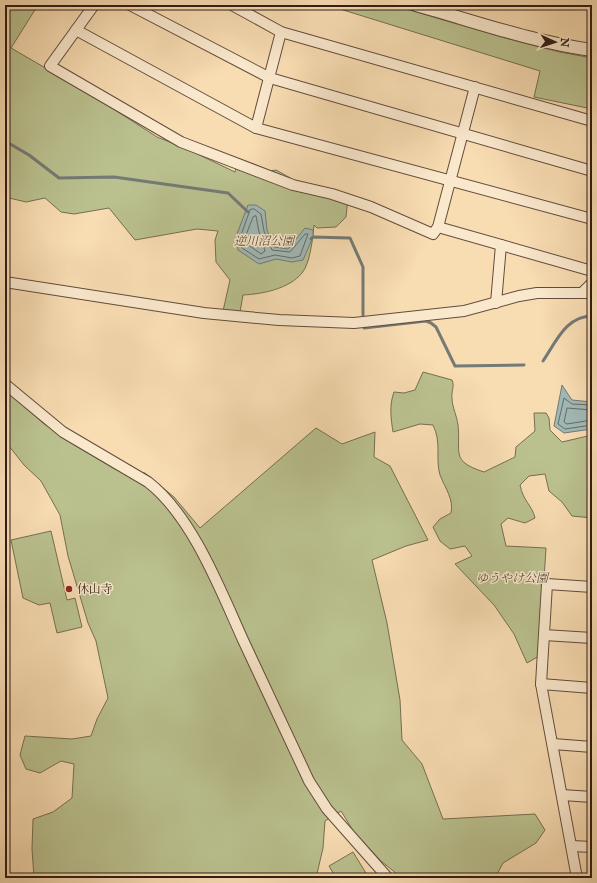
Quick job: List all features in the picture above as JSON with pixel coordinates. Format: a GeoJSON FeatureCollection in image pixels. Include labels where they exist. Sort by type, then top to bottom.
{"type":"FeatureCollection","features":[{"type":"Feature","properties":{"kind":"street"},"geometry":{"type":"LineString","coordinates":[[94,5],[50,66],[181,142],[293,185],[332,194],[371,206],[433,234],[438,227],[475,87]]}},
{"type":"Feature","properties":{"kind":"street"},"geometry":{"type":"LineString","coordinates":[[130,5],[270,78],[592,171]]}},
{"type":"Feature","properties":{"kind":"street"},"geometry":{"type":"LineString","coordinates":[[232,5],[282,32],[592,121]]}},
{"type":"Feature","properties":{"kind":"street"},"geometry":{"type":"LineString","coordinates":[[416,5],[567,47],[592,50]]}},
{"type":"Feature","properties":{"kind":"street"},"geometry":{"type":"LineString","coordinates":[[76,30],[256,128],[592,219]]}},
{"type":"Feature","properties":{"kind":"street"},"geometry":{"type":"LineString","coordinates":[[256,128],[282,32]]}},
{"type":"Feature","properties":{"kind":"street"},"geometry":{"type":"LineString","coordinates":[[438,227],[592,271]]}},
{"type":"Feature","properties":{"kind":"street"},"geometry":{"type":"LineString","coordinates":[[496,303],[501,245]]}},
{"type":"Feature","properties":{"kind":"street"},"geometry":{"type":"LineString","coordinates":[[5,282],[204,313],[279,320],[354,323],[435,315],[482,307],[519,296],[537,293],[587,292],[592,283]]}},
{"type":"Feature","properties":{"kind":"street"},"geometry":{"type":"LineString","coordinates":[[5,384],[63,432],[148,482],[174,507],[189,530],[219,587],[309,781],[327,809],[388,878]]}},
{"type":"Feature","properties":{"kind":"street"},"geometry":{"type":"LineString","coordinates":[[577,878],[541,684],[547,584],[592,587]]}},
{"type":"Feature","properties":{"kind":"street"},"geometry":{"type":"LineString","coordinates":[[544,635],[592,638]]}},
{"type":"Feature","properties":{"kind":"street"},"geometry":{"type":"LineString","coordinates":[[541,684],[592,688]]}},
{"type":"Feature","properties":{"kind":"street"},"geometry":{"type":"LineString","coordinates":[[553,744],[592,747]]}},
{"type":"Feature","properties":{"kind":"street"},"geometry":{"type":"LineString","coordinates":[[562,795],[592,797]]}},
{"type":"Feature","properties":{"kind":"street"},"geometry":{"type":"LineString","coordinates":[[572,846],[592,847]]}},
{"type":"Feature","properties":{"kind":"green space","name":"逆川沼公園"},"geometry":{"type":"Polygon","coordinates":[[[5,5],[38,5],[11,48],[87,92],[157,137],[185,148],[235,172],[236,168],[252,174],[276,170],[294,180],[348,197],[346,217],[336,227],[317,228],[314,225],[309,257],[302,273],[290,283],[275,290],[243,295],[240,312],[223,311],[230,280],[216,262],[215,240],[218,231],[197,229],[135,240],[109,208],[74,214],[61,212],[45,198],[26,202],[5,197],[5,5]]]}},
{"type":"Feature","properties":{"kind":"green space"},"geometry":{"type":"Polygon","coordinates":[[[307,5],[393,5],[501,37],[560,52],[592,58],[592,109],[534,97],[540,71],[340,9],[307,5]]]}},
{"type":"Feature","properties":{"kind":"green space","name":"ゆうやけ公園"},"geometry":{"type":"Polygon","coordinates":[[[423,372],[452,380],[452,401],[458,425],[459,455],[466,464],[473,468],[484,472],[515,457],[516,447],[535,431],[534,413],[546,413],[549,418],[550,430],[562,442],[592,435],[592,518],[572,516],[562,502],[549,491],[545,474],[529,476],[520,485],[523,495],[535,518],[525,523],[508,518],[501,524],[506,546],[546,548],[539,656],[527,663],[514,634],[494,605],[455,564],[472,556],[465,546],[450,549],[440,541],[433,527],[440,519],[451,513],[452,508],[450,498],[440,475],[438,463],[438,444],[433,425],[420,424],[393,432],[391,407],[394,392],[404,393],[415,390],[423,372]]]}},
{"type":"Feature","properties":{"kind":"green space"},"geometry":{"type":"Polygon","coordinates":[[[5,390],[43,423],[76,446],[115,469],[145,473],[174,497],[200,528],[316,428],[342,444],[375,432],[374,457],[390,466],[428,540],[406,546],[372,560],[387,623],[400,700],[402,740],[422,764],[443,819],[535,814],[545,830],[536,843],[503,863],[495,878],[402,878],[381,861],[354,832],[341,811],[325,821],[323,848],[316,878],[34,878],[32,849],[33,819],[53,812],[72,798],[74,764],[61,761],[40,773],[26,769],[20,755],[25,736],[72,739],[91,736],[97,719],[108,698],[96,641],[88,623],[68,556],[60,515],[41,481],[24,465],[5,441],[5,390]]]}},
{"type":"Feature","properties":{"kind":"green space"},"geometry":{"type":"Polygon","coordinates":[[[51,531],[67,600],[75,598],[82,627],[57,633],[50,603],[39,605],[23,598],[11,540],[51,531]]]}},
{"type":"Feature","properties":{"kind":"green space"},"geometry":{"type":"Polygon","coordinates":[[[353,852],[369,878],[336,878],[329,866],[353,852]]]}},
{"type":"Feature","properties":{"kind":"water"},"geometry":{"type":"Polygon","coordinates":[[[248,205],[256,205],[265,211],[267,230],[274,247],[288,249],[305,228],[313,230],[313,237],[303,260],[292,262],[276,259],[259,264],[238,250],[237,234],[248,205]]]}},
{"type":"Feature","properties":{"kind":"water"},"geometry":{"type":"Polygon","coordinates":[[[562,385],[572,400],[592,402],[592,429],[564,433],[554,426],[562,385]]]}},
{"type":"Feature","properties":{"kind":"waterway"},"geometry":{"type":"LineString","coordinates":[[5,141],[29,155],[59,178],[114,177],[228,193],[248,212]]}},
{"type":"Feature","properties":{"kind":"waterway"},"geometry":{"type":"LineString","coordinates":[[311,239],[313,237],[350,238],[363,267],[363,315]]}},
{"type":"Feature","properties":{"kind":"waterway"},"geometry":{"type":"LineString","coordinates":[[543,361],[557,338],[568,325],[575,320],[592,316]]}},
{"type":"Feature","properties":{"kind":"waterway"},"geometry":{"type":"LineString","coordinates":[[363,325],[364,328],[426,321],[436,327],[455,366],[524,365]]}},
{"type":"Feature","properties":{"kind":"place","name":"休山寺"},"geometry":{"type":"Point","coordinates":[69,589]}}]}
